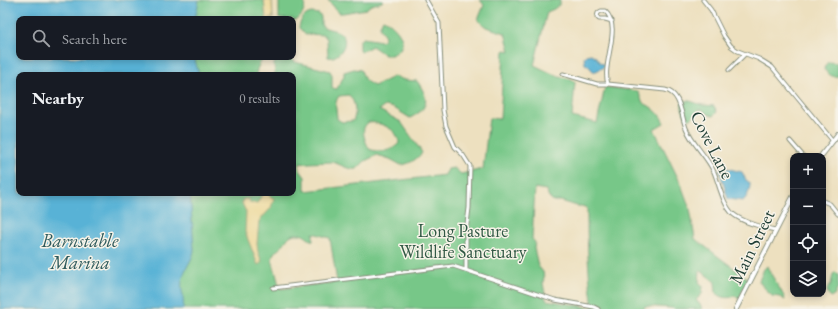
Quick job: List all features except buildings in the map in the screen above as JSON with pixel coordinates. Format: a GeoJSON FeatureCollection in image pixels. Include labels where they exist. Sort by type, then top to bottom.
{"type":"FeatureCollection","features":[{"type":"Feature","properties":{"kind":"main road"},"geometry":{"type":"LineString","coordinates":[[823,153],[838,134]]}},
{"type":"Feature","properties":{"kind":"main road","name":"Main Street"},"geometry":{"type":"LineString","coordinates":[[736,309],[790,202]]}},
{"type":"Feature","properties":{"kind":"street"},"geometry":{"type":"LineString","coordinates":[[426,0],[439,23],[443,110],[446,126],[455,147],[463,155],[470,166],[469,208],[466,232],[466,269]]}},
{"type":"Feature","properties":{"kind":"street"},"geometry":{"type":"LineString","coordinates":[[703,0],[711,10],[727,41],[734,48],[759,59],[772,67],[833,141]]}},
{"type":"Feature","properties":{"kind":"street"},"geometry":{"type":"LineString","coordinates":[[563,74],[597,84],[608,84],[607,73],[612,22],[605,11],[598,13],[599,19],[605,19],[612,22]]}},
{"type":"Feature","properties":{"kind":"street"},"geometry":{"type":"LineString","coordinates":[[729,70],[745,54]]}},
{"type":"Feature","properties":{"kind":"street","name":"Cove Lane"},"geometry":{"type":"LineString","coordinates":[[608,84],[669,90],[672,92],[677,100],[689,135],[711,166],[730,212],[743,220],[775,230]]}},
{"type":"Feature","properties":{"kind":"street"},"geometry":{"type":"LineString","coordinates":[[790,141],[800,153]]}},
{"type":"Feature","properties":{"kind":"street"},"geometry":{"type":"LineString","coordinates":[[826,202],[830,204],[838,214]]}},
{"type":"Feature","properties":{"kind":"street"},"geometry":{"type":"LineString","coordinates":[[273,288],[453,266],[466,269],[555,300],[594,306],[598,309]]}},
{"type":"Feature","properties":{"kind":"green space"},"geometry":{"type":"Polygon","coordinates":[[[199,0],[264,0],[266,16],[196,16],[199,0]]]}},
{"type":"Feature","properties":{"kind":"green space"},"geometry":{"type":"Polygon","coordinates":[[[279,0],[303,0],[305,4],[304,10],[299,19],[296,20],[296,16],[279,16],[279,0]]]}},
{"type":"Feature","properties":{"kind":"green space"},"geometry":{"type":"Polygon","coordinates":[[[328,0],[383,0],[382,2],[371,5],[366,9],[339,13],[328,0]]]}},
{"type":"Feature","properties":{"kind":"green space","name":"Long Pasture Wildlife Sanctuary"},"geometry":{"type":"Polygon","coordinates":[[[480,0],[560,0],[560,4],[547,12],[534,65],[575,82],[572,117],[597,123],[605,87],[638,91],[643,103],[653,109],[664,123],[654,129],[680,182],[690,209],[695,239],[748,279],[739,299],[735,296],[727,298],[718,295],[716,293],[715,282],[700,270],[699,282],[703,286],[702,294],[696,300],[702,309],[674,309],[645,306],[644,309],[183,309],[181,281],[183,273],[192,257],[194,250],[190,196],[296,196],[296,72],[275,72],[274,63],[276,60],[292,60],[330,71],[332,75],[332,88],[337,89],[344,76],[344,72],[354,69],[361,70],[365,80],[374,86],[395,76],[404,80],[417,81],[424,93],[426,102],[417,114],[410,118],[394,108],[385,106],[379,110],[401,122],[422,153],[417,158],[410,163],[401,165],[390,159],[377,155],[365,161],[357,169],[348,168],[333,162],[299,164],[299,169],[305,177],[305,191],[445,175],[448,169],[454,168],[461,174],[483,169],[489,118],[500,119],[504,51],[510,51],[505,33],[486,27],[478,20],[484,5],[480,0]],[[349,95],[339,96],[337,99],[337,119],[342,122],[353,121],[354,118],[354,104],[349,95]],[[369,122],[364,127],[364,134],[369,149],[385,151],[393,148],[399,143],[396,134],[392,130],[384,125],[369,122]],[[535,188],[532,239],[535,242],[534,248],[538,266],[543,272],[546,300],[593,308],[588,258],[587,208],[561,201],[553,201],[549,197],[546,190],[535,188]],[[313,233],[313,241],[302,235],[292,235],[275,252],[272,259],[280,289],[337,282],[330,238],[313,233]]]}},
{"type":"Feature","properties":{"kind":"green space"},"geometry":{"type":"Polygon","coordinates":[[[311,13],[319,14],[321,17],[321,25],[323,27],[341,33],[343,36],[343,47],[335,56],[328,57],[327,39],[324,35],[305,34],[299,28],[302,19],[311,13]]]}},
{"type":"Feature","properties":{"kind":"green space"},"geometry":{"type":"Polygon","coordinates":[[[383,19],[393,26],[399,33],[402,40],[401,48],[391,55],[385,55],[372,46],[361,52],[359,49],[359,41],[363,38],[381,41],[384,39],[385,36],[380,29],[383,19]]]}},
{"type":"Feature","properties":{"kind":"green space"},"geometry":{"type":"Polygon","coordinates":[[[195,60],[262,60],[256,72],[198,72],[195,60]]]}},
{"type":"Feature","properties":{"kind":"green space"},"geometry":{"type":"Polygon","coordinates":[[[828,62],[838,63],[838,76],[828,74],[824,69],[828,62]]]}},
{"type":"Feature","properties":{"kind":"green space"},"geometry":{"type":"Polygon","coordinates":[[[685,101],[714,106],[717,112],[713,116],[701,109],[687,120],[682,107],[682,103],[685,101]]]}},
{"type":"Feature","properties":{"kind":"green space"},"geometry":{"type":"Polygon","coordinates":[[[767,266],[785,300],[780,297],[772,296],[760,283],[759,281],[764,269],[767,266]]]}},
{"type":"Feature","properties":{"kind":"green space"},"geometry":{"type":"Polygon","coordinates":[[[836,272],[838,274],[838,288],[834,296],[831,297],[828,294],[827,289],[831,284],[833,274],[836,272]]]}},
{"type":"Feature","properties":{"kind":"sand"},"geometry":{"type":"Polygon","coordinates":[[[264,0],[272,0],[273,16],[266,16],[264,0]]]}},
{"type":"Feature","properties":{"kind":"sand"},"geometry":{"type":"Polygon","coordinates":[[[261,196],[270,196],[274,198],[271,208],[259,221],[257,244],[262,262],[258,265],[245,232],[246,212],[242,203],[243,199],[248,199],[251,203],[257,203],[261,196]]]}},
{"type":"Feature","properties":{"kind":"water","name":"Barnstable Marina"},"geometry":{"type":"Polygon","coordinates":[[[0,0],[199,0],[196,16],[16,16],[16,60],[195,60],[198,72],[16,72],[16,196],[190,196],[194,250],[182,281],[183,309],[0,309],[0,0]]]}},
{"type":"Feature","properties":{"kind":"water"},"geometry":{"type":"Polygon","coordinates":[[[591,54],[596,57],[600,63],[605,65],[603,68],[593,71],[585,64],[584,57],[591,54]]]}},
{"type":"Feature","properties":{"kind":"water"},"geometry":{"type":"Polygon","coordinates":[[[721,167],[742,172],[746,180],[750,183],[750,188],[743,201],[728,199],[719,169],[721,167]]]}}]}
